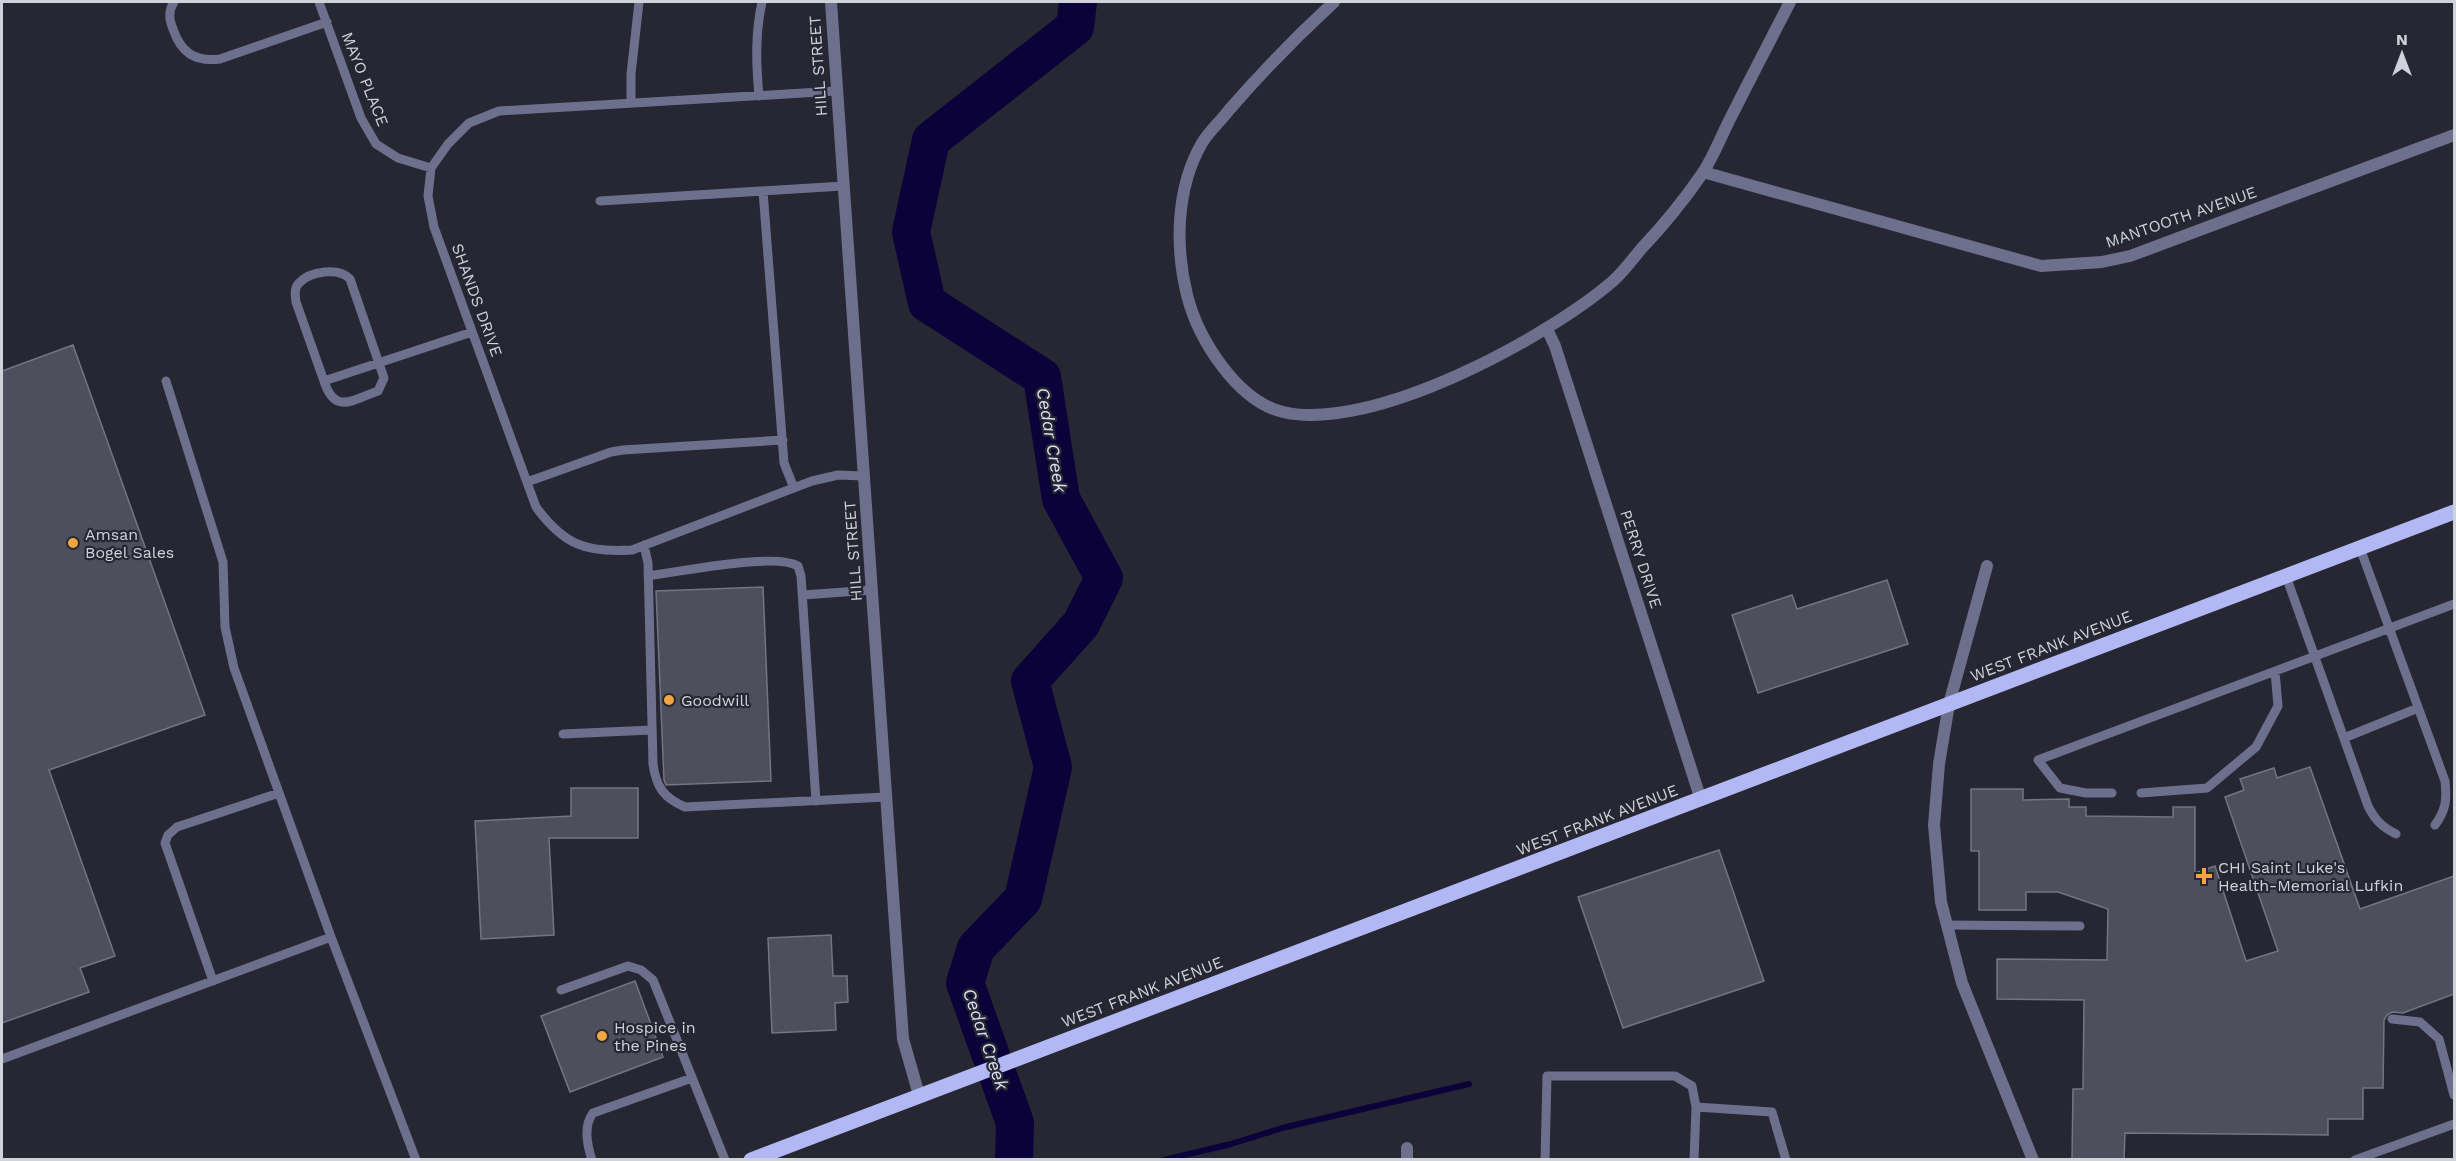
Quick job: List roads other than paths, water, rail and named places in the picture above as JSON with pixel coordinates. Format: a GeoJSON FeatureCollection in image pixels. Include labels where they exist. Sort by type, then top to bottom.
{"type":"FeatureCollection","features":[{"type":"Feature","properties":{"kind":"main road","name":"WEST FRANK AVENUE"},"geometry":{"type":"LineString","coordinates":[[751,1160],[2454,512]]}},
{"type":"Feature","properties":{"kind":"street","name":"HILL STREET"},"geometry":{"type":"LineString","coordinates":[[831,2],[903,1040],[919,1095]]}},
{"type":"Feature","properties":{"kind":"street"},"geometry":{"type":"LineString","coordinates":[[1334,2],[1296,37],[1203,142],[1183,188],[1180,225],[1183,278],[1190,307],[1200,329],[1233,381],[1245,392],[1282,412],[1302,414],[1341,412],[1385,403],[1420,391],[1461,373],[1547,329],[1613,280],[1660,229],[1703,172],[1790,2]]}},
{"type":"Feature","properties":{"kind":"street","name":"MANTOOTH AVENUE"},"geometry":{"type":"LineString","coordinates":[[1703,172],[2041,266],[2072,265],[2130,256],[2454,135]]}},
{"type":"Feature","properties":{"kind":"street","name":"PERRY DRIVE"},"geometry":{"type":"LineString","coordinates":[[1547,329],[1555,346],[1701,800]]}},
{"type":"Feature","properties":{"kind":"street"},"geometry":{"type":"LineString","coordinates":[[1987,566],[1949,704],[1939,764],[1934,825],[1941,902],[1962,983],[2033,1160]]}},
{"type":"Feature","properties":{"kind":"lane"},"geometry":{"type":"LineString","coordinates":[[174,2],[170,8],[169,19],[177,41],[190,56],[208,60],[220,59],[327,22]]}},
{"type":"Feature","properties":{"kind":"lane","name":"MAYO PLACE"},"geometry":{"type":"LineString","coordinates":[[319,2],[361,118],[376,144],[398,158],[431,168]]}},
{"type":"Feature","properties":{"kind":"lane"},"geometry":{"type":"LineString","coordinates":[[631,104],[631,74],[639,2]]}},
{"type":"Feature","properties":{"kind":"lane"},"geometry":{"type":"LineString","coordinates":[[759,96],[755,55],[757,25],[762,2]]}},
{"type":"Feature","properties":{"kind":"lane"},"geometry":{"type":"LineString","coordinates":[[431,168],[448,144],[469,123],[499,111],[836,91]]}},
{"type":"Feature","properties":{"kind":"lane","name":"SHANDS DRIVE"},"geometry":{"type":"LineString","coordinates":[[431,168],[428,196],[434,227],[536,507],[548,523],[574,544],[605,552],[632,550],[794,488],[838,475],[864,476]]}},
{"type":"Feature","properties":{"kind":"lane"},"geometry":{"type":"LineString","coordinates":[[600,201],[843,186]]}},
{"type":"Feature","properties":{"kind":"lane"},"geometry":{"type":"LineString","coordinates":[[764,190],[784,463],[794,488]]}},
{"type":"Feature","properties":{"kind":"lane"},"geometry":{"type":"LineString","coordinates":[[329,271],[345,274],[350,279],[384,378],[378,391],[347,402],[338,402],[329,397],[324,381],[296,302],[295,292],[299,283],[329,271]]}},
{"type":"Feature","properties":{"kind":"lane"},"geometry":{"type":"LineString","coordinates":[[324,381],[472,332]]}},
{"type":"Feature","properties":{"kind":"lane"},"geometry":{"type":"LineString","coordinates":[[166,381],[224,562],[225,627],[234,668],[331,937],[416,1160]]}},
{"type":"Feature","properties":{"kind":"lane"},"geometry":{"type":"LineString","coordinates":[[527,482],[611,452],[783,440]]}},
{"type":"Feature","properties":{"kind":"lane"},"geometry":{"type":"LineString","coordinates":[[644,545],[648,576],[655,782],[672,801],[685,807],[886,797]]}},
{"type":"Feature","properties":{"kind":"lane"},"geometry":{"type":"LineString","coordinates":[[2360,548],[2445,781],[2447,802],[2443,814],[2435,825]]}},
{"type":"Feature","properties":{"kind":"lane"},"geometry":{"type":"LineString","coordinates":[[648,576],[756,562],[788,562],[793,563],[800,570],[816,801]]}},
{"type":"Feature","properties":{"kind":"lane"},"geometry":{"type":"LineString","coordinates":[[2286,576],[2374,818],[2384,828],[2396,834]]}},
{"type":"Feature","properties":{"kind":"lane"},"geometry":{"type":"LineString","coordinates":[[802,595],[872,590]]}},
{"type":"Feature","properties":{"kind":"lane"},"geometry":{"type":"LineString","coordinates":[[2112,793],[2086,794],[2060,788],[2038,760],[2454,604]]}},
{"type":"Feature","properties":{"kind":"lane"},"geometry":{"type":"LineString","coordinates":[[2141,793],[2207,788],[2256,747],[2277,706],[2275,671]]}},
{"type":"Feature","properties":{"kind":"lane"},"geometry":{"type":"LineString","coordinates":[[2344,738],[2418,708]]}},
{"type":"Feature","properties":{"kind":"lane"},"geometry":{"type":"LineString","coordinates":[[563,734],[652,730]]}},
{"type":"Feature","properties":{"kind":"lane"},"geometry":{"type":"LineString","coordinates":[[213,981],[165,843],[168,835],[177,827],[279,793]]}},
{"type":"Feature","properties":{"kind":"lane"},"geometry":{"type":"LineString","coordinates":[[1946,925],[2080,926]]}},
{"type":"Feature","properties":{"kind":"lane"},"geometry":{"type":"LineString","coordinates":[[2,1059],[331,937]]}},
{"type":"Feature","properties":{"kind":"lane"},"geometry":{"type":"LineString","coordinates":[[561,990],[628,966],[641,969],[653,980],[725,1160]]}},
{"type":"Feature","properties":{"kind":"lane"},"geometry":{"type":"LineString","coordinates":[[2392,1019],[2420,1022],[2439,1039],[2454,1095]]}},
{"type":"Feature","properties":{"kind":"lane"},"geometry":{"type":"LineString","coordinates":[[1545,1160],[1547,1076],[1675,1076],[1692,1086],[1696,1107],[1694,1160]]}},
{"type":"Feature","properties":{"kind":"lane"},"geometry":{"type":"LineString","coordinates":[[592,1160],[586,1131],[589,1118],[593,1113],[692,1078]]}},
{"type":"Feature","properties":{"kind":"lane"},"geometry":{"type":"LineString","coordinates":[[1696,1107],[1772,1112],[1786,1160]]}},
{"type":"Feature","properties":{"kind":"lane"},"geometry":{"type":"LineString","coordinates":[[2355,1160],[2454,1124]]}},
{"type":"Feature","properties":{"kind":"waterway","name":"Cedar Creek"},"geometry":{"type":"LineString","coordinates":[[1014,1160],[1015,1123],[965,983],[976,948],[1023,899],[1053,767],[1030,681],[1081,624],[1104,578],[1061,499],[1042,377],[927,303],[911,232],[931,140],[1075,27],[1078,2]]}},
{"type":"Feature","properties":{"kind":"waterway"},"geometry":{"type":"LineString","coordinates":[[1164,1160],[1231,1144],[1282,1128],[1469,1084]]}},
{"type":"Feature","properties":{"kind":"place","name":"Amsan Bogel Sales"},"geometry":{"type":"Point","coordinates":[73,543]}},
{"type":"Feature","properties":{"kind":"place","name":"Goodwill"},"geometry":{"type":"Point","coordinates":[669,700]}},
{"type":"Feature","properties":{"kind":"place","name":"CHI Saint Luke's Health-Memorial Lufkin"},"geometry":{"type":"Point","coordinates":[2204,876]}},
{"type":"Feature","properties":{"kind":"place","name":"Hospice in the Pines"},"geometry":{"type":"Point","coordinates":[602,1036]}}]}
